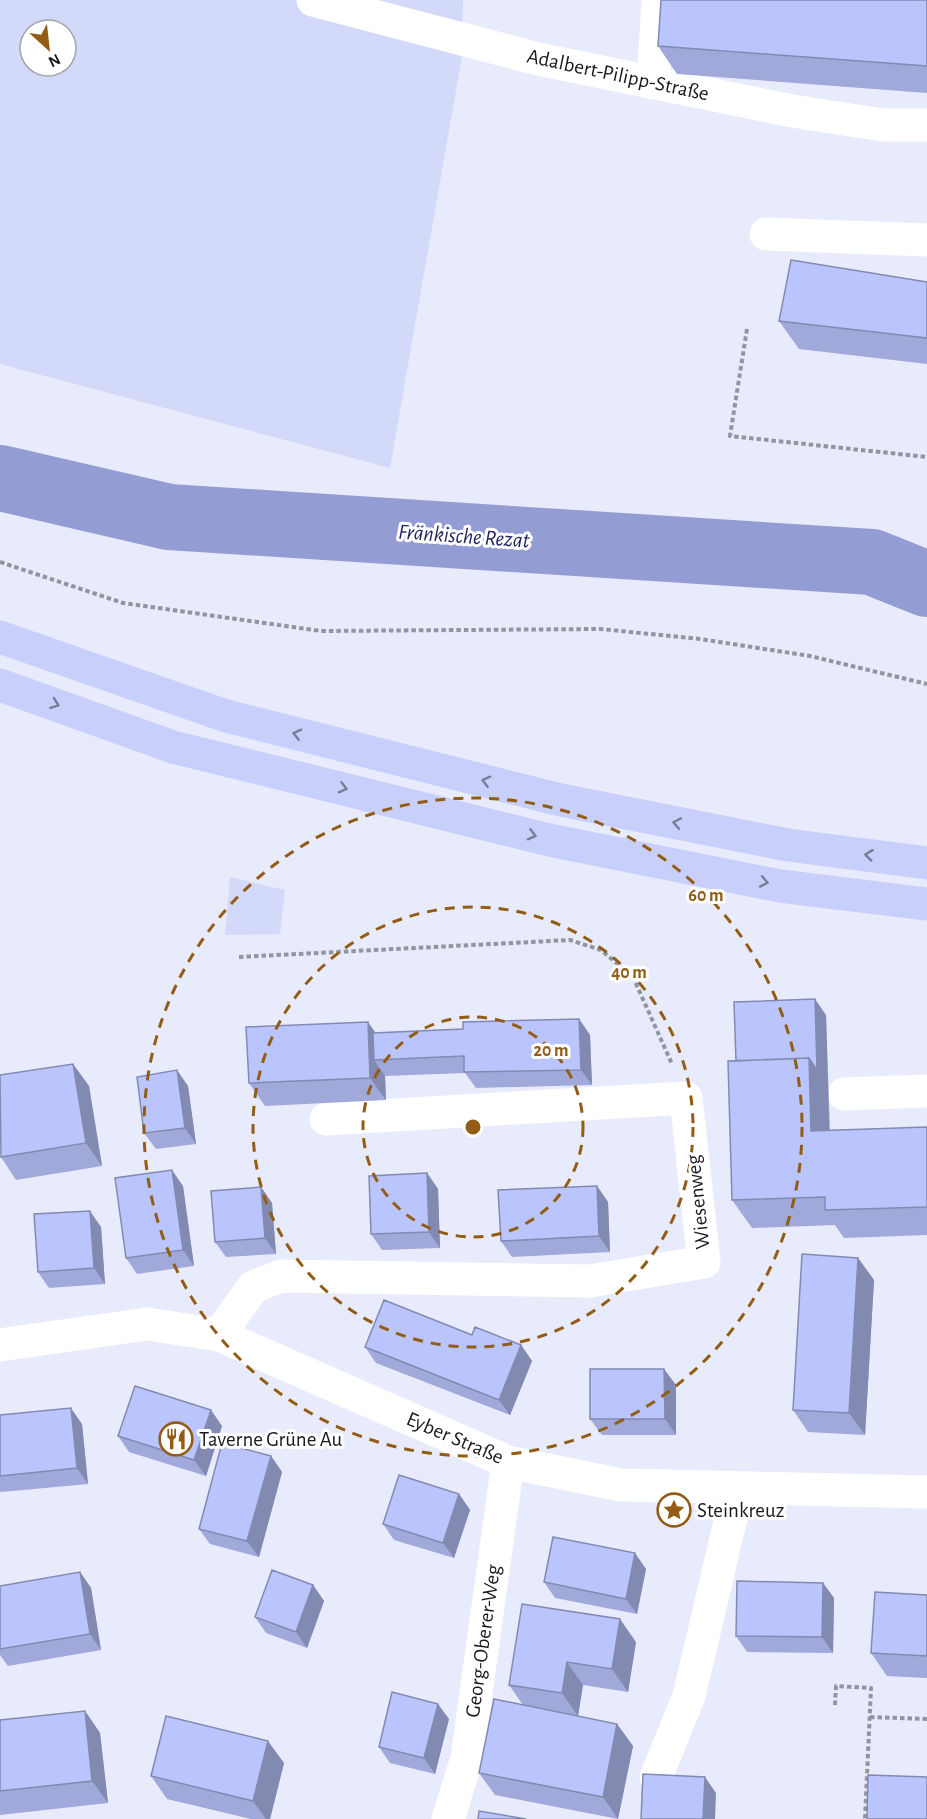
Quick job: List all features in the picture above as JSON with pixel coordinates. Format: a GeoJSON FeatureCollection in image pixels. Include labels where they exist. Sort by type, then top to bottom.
{"type":"FeatureCollection","features":[{"type":"Feature","properties":{"kind":"main road"},"geometry":{"type":"LineString","coordinates":[[0,637],[226,717],[561,800],[788,845],[927,863]]}},
{"type":"Feature","properties":{"kind":"main road"},"geometry":{"type":"LineString","coordinates":[[0,685],[173,747],[554,841],[780,886],[927,903]]}},
{"type":"Feature","properties":{"kind":"street","name":"Adalbert-Pilipp-Straße"},"geometry":{"type":"LineString","coordinates":[[313,0],[538,59],[653,83],[849,120],[883,125],[927,125]]}},
{"type":"Feature","properties":{"kind":"street"},"geometry":{"type":"LineString","coordinates":[[653,83],[658,0]]}},
{"type":"Feature","properties":{"kind":"street"},"geometry":{"type":"LineString","coordinates":[[766,234],[927,240]]}},
{"type":"Feature","properties":{"kind":"street"},"geometry":{"type":"LineString","coordinates":[[844,1094],[927,1091]]}},
{"type":"Feature","properties":{"kind":"street"},"geometry":{"type":"LineString","coordinates":[[326,1119],[687,1098]]}},
{"type":"Feature","properties":{"kind":"street","name":"Wiesenweg"},"geometry":{"type":"LineString","coordinates":[[219,1335],[253,1287],[281,1276],[590,1281],[704,1262],[687,1098]]}},
{"type":"Feature","properties":{"kind":"street","name":"Eyber Straße"},"geometry":{"type":"LineString","coordinates":[[0,1345],[147,1324],[219,1335],[508,1462],[621,1485],[927,1492]]}},
{"type":"Feature","properties":{"kind":"street","name":"Georg-Oberer-Weg"},"geometry":{"type":"LineString","coordinates":[[448,1819],[467,1758],[508,1462]]}},
{"type":"Feature","properties":{"kind":"street"},"geometry":{"type":"LineString","coordinates":[[656,1777],[689,1696],[738,1488]]}},
{"type":"Feature","properties":{"kind":"path"},"geometry":{"type":"LineString","coordinates":[[747,329],[730,436],[927,457]]}},
{"type":"Feature","properties":{"kind":"path"},"geometry":{"type":"LineString","coordinates":[[0,562],[123,603],[321,631],[600,629],[700,639],[810,656],[927,684]]}},
{"type":"Feature","properties":{"kind":"path"},"geometry":{"type":"LineString","coordinates":[[239,957],[570,940],[601,950],[633,976],[687,1098]]}},
{"type":"Feature","properties":{"kind":"path"},"geometry":{"type":"LineString","coordinates":[[835,1705],[836,1686],[871,1688],[865,1819]]}},
{"type":"Feature","properties":{"kind":"path"},"geometry":{"type":"LineString","coordinates":[[870,1717],[927,1719]]}},
{"type":"Feature","properties":{"kind":"shaded area"},"geometry":{"type":"Polygon","coordinates":[[[0,0],[463,0],[462,56],[390,468],[0,364],[0,0]]]}},
{"type":"Feature","properties":{"kind":"shaded area"},"geometry":{"type":"Polygon","coordinates":[[[230,877],[285,890],[280,934],[225,935],[230,877]]]}},
{"type":"Feature","properties":{"kind":"building"},"geometry":{"type":"Polygon","coordinates":[[[661,0],[927,0],[927,66],[658,46],[661,0]]]}},
{"type":"Feature","properties":{"kind":"building"},"geometry":{"type":"Polygon","coordinates":[[[791,260],[927,282],[927,338],[779,321],[791,260]]]}},
{"type":"Feature","properties":{"kind":"building"},"geometry":{"type":"Polygon","coordinates":[[[815,999],[817,1070],[809,1058],[736,1061],[734,1002],[815,999]]]}},
{"type":"Feature","properties":{"kind":"building"},"geometry":{"type":"Polygon","coordinates":[[[579,1019],[581,1070],[464,1072],[464,1056],[374,1060],[373,1033],[463,1029],[463,1022],[579,1019]]]}},
{"type":"Feature","properties":{"kind":"building"},"geometry":{"type":"Polygon","coordinates":[[[368,1022],[370,1078],[249,1083],[246,1027],[368,1022]]]}},
{"type":"Feature","properties":{"kind":"building"},"geometry":{"type":"Polygon","coordinates":[[[809,1058],[811,1131],[927,1127],[927,1207],[825,1210],[825,1197],[732,1200],[728,1061],[809,1058]]]}},
{"type":"Feature","properties":{"kind":"building"},"geometry":{"type":"Polygon","coordinates":[[[73,1064],[86,1143],[1,1157],[0,1075],[73,1064]]]}},
{"type":"Feature","properties":{"kind":"building"},"geometry":{"type":"Polygon","coordinates":[[[177,1070],[185,1128],[144,1133],[137,1077],[177,1070]]]}},
{"type":"Feature","properties":{"kind":"building"},"geometry":{"type":"Polygon","coordinates":[[[172,1170],[183,1250],[126,1258],[115,1178],[172,1170]]]}},
{"type":"Feature","properties":{"kind":"building"},"geometry":{"type":"Polygon","coordinates":[[[427,1173],[429,1232],[371,1234],[369,1176],[427,1173]]]}},
{"type":"Feature","properties":{"kind":"building"},"geometry":{"type":"Polygon","coordinates":[[[597,1186],[599,1236],[501,1241],[498,1190],[597,1186]]]}},
{"type":"Feature","properties":{"kind":"building"},"geometry":{"type":"Polygon","coordinates":[[[261,1187],[265,1238],[215,1242],[211,1191],[261,1187]]]}},
{"type":"Feature","properties":{"kind":"building"},"geometry":{"type":"Polygon","coordinates":[[[90,1211],[94,1268],[38,1272],[34,1214],[90,1211]]]}},
{"type":"Feature","properties":{"kind":"building"},"geometry":{"type":"Polygon","coordinates":[[[802,1254],[858,1258],[849,1413],[793,1410],[802,1254]]]}},
{"type":"Feature","properties":{"kind":"building"},"geometry":{"type":"Polygon","coordinates":[[[384,1300],[472,1335],[475,1327],[521,1345],[499,1400],[365,1347],[384,1300]]]}},
{"type":"Feature","properties":{"kind":"building"},"geometry":{"type":"Polygon","coordinates":[[[590,1369],[664,1369],[665,1419],[590,1419],[590,1369]]]}},
{"type":"Feature","properties":{"kind":"building","name":"Taverne Grüne Au"},"geometry":{"type":"Polygon","coordinates":[[[135,1386],[211,1410],[194,1460],[118,1436],[135,1386]]]}},
{"type":"Feature","properties":{"kind":"building"},"geometry":{"type":"Polygon","coordinates":[[[71,1408],[77,1468],[0,1476],[0,1415],[71,1408]]]}},
{"type":"Feature","properties":{"kind":"building"},"geometry":{"type":"Polygon","coordinates":[[[222,1443],[271,1456],[247,1541],[199,1529],[222,1443]]]}},
{"type":"Feature","properties":{"kind":"building"},"geometry":{"type":"Polygon","coordinates":[[[399,1475],[459,1494],[443,1543],[383,1524],[399,1475]]]}},
{"type":"Feature","properties":{"kind":"building"},"geometry":{"type":"Polygon","coordinates":[[[553,1537],[635,1553],[626,1599],[544,1582],[553,1537]]]}},
{"type":"Feature","properties":{"kind":"building"},"geometry":{"type":"Polygon","coordinates":[[[272,1570],[313,1585],[296,1632],[255,1617],[272,1570]]]}},
{"type":"Feature","properties":{"kind":"building"},"geometry":{"type":"Polygon","coordinates":[[[80,1572],[90,1634],[0,1649],[0,1586],[80,1572]]]}},
{"type":"Feature","properties":{"kind":"building"},"geometry":{"type":"Polygon","coordinates":[[[737,1581],[823,1583],[822,1637],[736,1636],[737,1581]]]}},
{"type":"Feature","properties":{"kind":"building"},"geometry":{"type":"Polygon","coordinates":[[[875,1592],[927,1595],[927,1656],[871,1653],[875,1592]]]}},
{"type":"Feature","properties":{"kind":"building"},"geometry":{"type":"Polygon","coordinates":[[[522,1604],[620,1619],[612,1669],[567,1662],[562,1693],[509,1685],[522,1604]]]}},
{"type":"Feature","properties":{"kind":"building"},"geometry":{"type":"Polygon","coordinates":[[[392,1692],[438,1704],[424,1758],[379,1747],[392,1692]]]}},
{"type":"Feature","properties":{"kind":"building"},"geometry":{"type":"Polygon","coordinates":[[[494,1699],[617,1724],[603,1797],[479,1773],[494,1699]]]}},
{"type":"Feature","properties":{"kind":"building"},"geometry":{"type":"Polygon","coordinates":[[[85,1711],[92,1781],[0,1791],[0,1720],[85,1711]]]}},
{"type":"Feature","properties":{"kind":"building"},"geometry":{"type":"Polygon","coordinates":[[[166,1716],[268,1741],[253,1801],[151,1776],[166,1716]]]}},
{"type":"Feature","properties":{"kind":"building"},"geometry":{"type":"Polygon","coordinates":[[[643,1774],[705,1777],[703,1819],[641,1819],[643,1774]]]}},
{"type":"Feature","properties":{"kind":"building"},"geometry":{"type":"Polygon","coordinates":[[[868,1775],[927,1777],[927,1819],[867,1819],[868,1775]]]}},
{"type":"Feature","properties":{"kind":"building"},"geometry":{"type":"Polygon","coordinates":[[[479,1811],[526,1819],[478,1819],[479,1811]]]}},
{"type":"Feature","properties":{"kind":"waterway","name":"Fränkische Rezat"},"geometry":{"type":"LineString","coordinates":[[0,478],[169,517],[872,562],[927,584]]}},
{"type":"Feature","properties":{"kind":"place","name":"Taverne Grüne Au"},"geometry":{"type":"Point","coordinates":[176,1439]}},
{"type":"Feature","properties":{"kind":"place","name":"Steinkreuz"},"geometry":{"type":"Point","coordinates":[674,1510]}}]}
